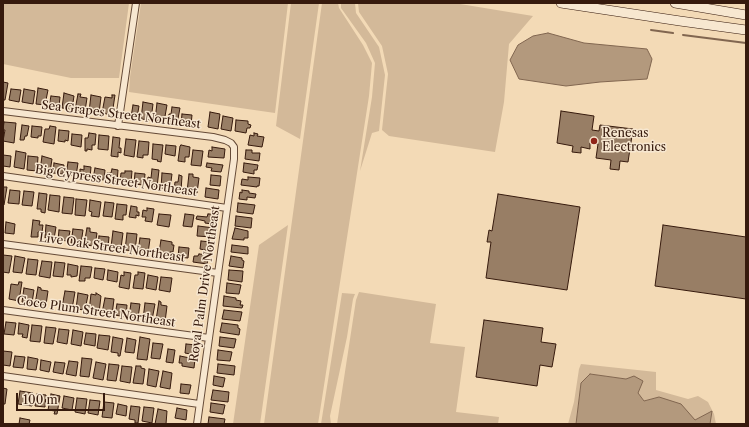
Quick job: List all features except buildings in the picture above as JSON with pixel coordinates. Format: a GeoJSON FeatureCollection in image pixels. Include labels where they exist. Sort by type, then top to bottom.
{"type":"FeatureCollection","features":[{"type":"Feature","properties":{"kind":"main road"},"geometry":{"type":"LineString","coordinates":[[561,3],[746,30]]}},
{"type":"Feature","properties":{"kind":"main road"},"geometry":{"type":"LineString","coordinates":[[675,3],[746,15]]}},
{"type":"Feature","properties":{"kind":"street"},"geometry":{"type":"LineString","coordinates":[[118,126],[136,3]]}},
{"type":"Feature","properties":{"kind":"street","name":"Sea Grapes Street Northeast"},"geometry":{"type":"LineString","coordinates":[[3,111],[213,137],[225,140],[231,143],[234,147]]}},
{"type":"Feature","properties":{"kind":"street","name":"Royal Palm Drive Northeast"},"geometry":{"type":"LineString","coordinates":[[197,424],[234,159],[234,147]]}},
{"type":"Feature","properties":{"kind":"street","name":"Big Cypress Street Northeast"},"geometry":{"type":"LineString","coordinates":[[3,176],[227,208]]}},
{"type":"Feature","properties":{"kind":"street","name":"Live Oak Street Northeast"},"geometry":{"type":"LineString","coordinates":[[3,244],[218,274]]}},
{"type":"Feature","properties":{"kind":"street","name":"Coco Plum Street Northeast"},"geometry":{"type":"LineString","coordinates":[[3,310],[209,338]]}},
{"type":"Feature","properties":{"kind":"street"},"geometry":{"type":"LineString","coordinates":[[3,376],[199,404]]}},
{"type":"Feature","properties":{"kind":"shaded area"},"geometry":{"type":"Polygon","coordinates":[[[3,3],[129,3],[119,78],[71,78],[3,64],[3,3]]]}},
{"type":"Feature","properties":{"kind":"shaded area"},"geometry":{"type":"Polygon","coordinates":[[[141,3],[288,3],[275,113],[129,92],[141,3]]]}},
{"type":"Feature","properties":{"kind":"shaded area"},"geometry":{"type":"Polygon","coordinates":[[[291,3],[319,3],[300,139],[276,126],[291,3]]]}},
{"type":"Feature","properties":{"kind":"shaded area"},"geometry":{"type":"Polygon","coordinates":[[[322,3],[338,3],[339,8],[363,45],[372,63],[369,96],[318,424],[264,424],[322,3]]]}},
{"type":"Feature","properties":{"kind":"shaded area"},"geometry":{"type":"Polygon","coordinates":[[[341,3],[355,3],[356,13],[379,47],[385,75],[379,131],[372,133],[360,171],[372,97],[375,63],[366,43],[341,8],[341,3]]]}},
{"type":"Feature","properties":{"kind":"shaded area"},"geometry":{"type":"Polygon","coordinates":[[[358,3],[454,3],[533,16],[509,44],[504,102],[495,152],[389,136],[382,130],[388,74],[382,46],[359,12],[358,3]]]}},
{"type":"Feature","properties":{"kind":"shaded area"},"geometry":{"type":"Polygon","coordinates":[[[548,33],[584,43],[647,49],[652,59],[647,79],[566,86],[519,79],[510,60],[518,45],[533,36],[548,33]]]}},
{"type":"Feature","properties":{"kind":"shaded area"},"geometry":{"type":"Polygon","coordinates":[[[288,225],[260,424],[233,424],[259,245],[288,225]]]}},
{"type":"Feature","properties":{"kind":"shaded area"},"geometry":{"type":"Polygon","coordinates":[[[359,292],[436,304],[430,343],[465,347],[456,412],[499,417],[498,424],[337,424],[356,300],[359,292]]]}},
{"type":"Feature","properties":{"kind":"shaded area"},"geometry":{"type":"Polygon","coordinates":[[[342,293],[355,294],[330,416],[331,424],[321,424],[342,293]]]}},
{"type":"Feature","properties":{"kind":"shaded area"},"geometry":{"type":"Polygon","coordinates":[[[581,364],[656,372],[656,390],[688,399],[698,396],[708,402],[714,414],[716,424],[710,424],[711,412],[695,420],[659,397],[644,401],[626,379],[590,374],[581,384],[576,424],[568,424],[574,402],[581,364]]]}},
{"type":"Feature","properties":{"kind":"shaded area"},"geometry":{"type":"Polygon","coordinates":[[[590,374],[626,379],[634,376],[643,381],[638,393],[644,401],[659,397],[681,404],[695,420],[712,411],[710,424],[576,424],[581,383],[590,374]]]}},
{"type":"Feature","properties":{"kind":"waterway"},"geometry":{"type":"LineString","coordinates":[[651,30],[673,33]]}},
{"type":"Feature","properties":{"kind":"waterway"},"geometry":{"type":"LineString","coordinates":[[683,35],[746,43]]}},
{"type":"Feature","properties":{"kind":"place","name":"Renesas Electronics"},"geometry":{"type":"Point","coordinates":[594,141]}}]}
